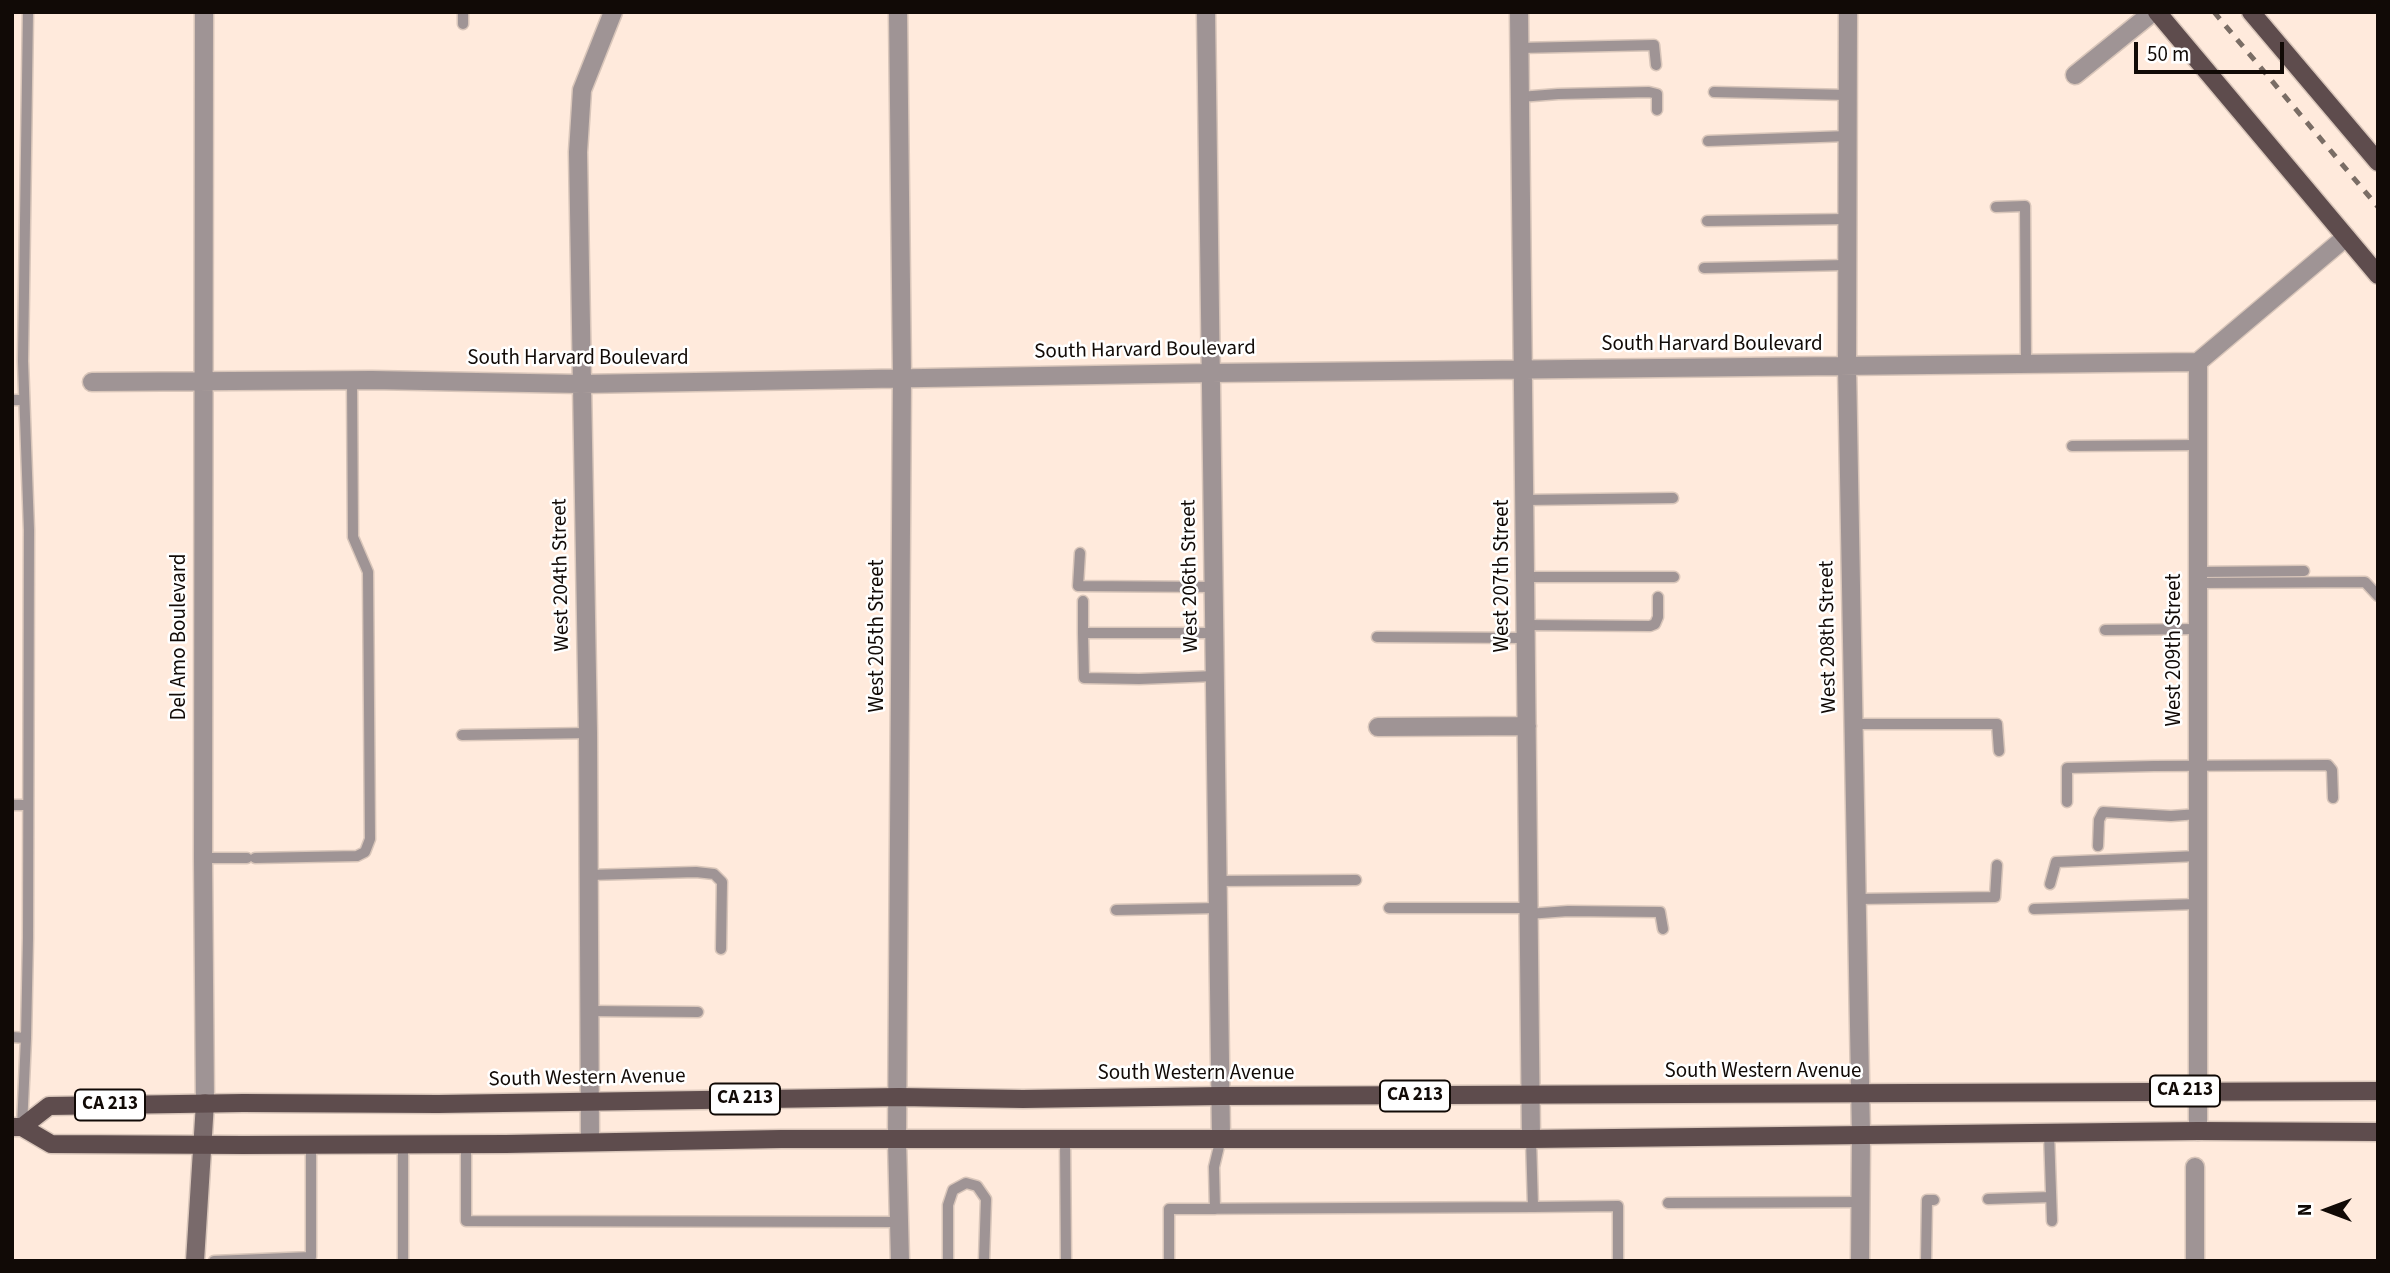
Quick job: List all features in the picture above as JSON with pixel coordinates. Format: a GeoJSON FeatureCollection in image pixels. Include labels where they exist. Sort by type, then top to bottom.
{"type":"FeatureCollection","features":[{"type":"Feature","properties":{"kind":"main road"},"geometry":{"type":"LineString","coordinates":[[2155,12],[2378,275]]}},
{"type":"Feature","properties":{"kind":"main road"},"geometry":{"type":"LineString","coordinates":[[2251,12],[2378,162]]}},
{"type":"Feature","properties":{"kind":"main road","name":"South Western Avenue"},"geometry":{"type":"LineString","coordinates":[[17,1127],[49,1106],[438,1104],[899,1097],[1023,1099],[2378,1091]]}},
{"type":"Feature","properties":{"kind":"main road","name":"Del Amo Boulevard"},"geometry":{"type":"LineString","coordinates":[[195,1261],[205,1104]]}},
{"type":"Feature","properties":{"kind":"main road","name":"CA 213"},"geometry":{"type":"LineString","coordinates":[[17,1127],[51,1144],[1531,1139],[2198,1131],[2378,1132]]}},
{"type":"Feature","properties":{"kind":"street","name":"Del Amo Boulevard"},"geometry":{"type":"LineString","coordinates":[[204,12],[202,859],[205,1104]]}},
{"type":"Feature","properties":{"kind":"street","name":"West 204th Street"},"geometry":{"type":"LineString","coordinates":[[590,1142],[588,733],[578,152],[582,90],[613,12]]}},
{"type":"Feature","properties":{"kind":"street","name":"West 205th Street"},"geometry":{"type":"LineString","coordinates":[[898,12],[902,377],[897,1140],[900,1261]]}},
{"type":"Feature","properties":{"kind":"street","name":"West 206th Street"},"geometry":{"type":"LineString","coordinates":[[1206,12],[1221,1138]]}},
{"type":"Feature","properties":{"kind":"street","name":"West 207th Street"},"geometry":{"type":"LineString","coordinates":[[1519,12],[1531,1139]]}},
{"type":"Feature","properties":{"kind":"street","name":"West 208th Street"},"geometry":{"type":"LineString","coordinates":[[1848,12],[1847,366],[1861,1135],[1860,1261]]}},
{"type":"Feature","properties":{"kind":"street"},"geometry":{"type":"LineString","coordinates":[[2075,75],[2155,12]]}},
{"type":"Feature","properties":{"kind":"street"},"geometry":{"type":"LineString","coordinates":[[2198,362],[2346,237]]}},
{"type":"Feature","properties":{"kind":"street","name":"South Harvard Boulevard"},"geometry":{"type":"LineString","coordinates":[[92,382],[352,380],[581,384],[902,377],[2198,362]]}},
{"type":"Feature","properties":{"kind":"street","name":"West 209th Street"},"geometry":{"type":"LineString","coordinates":[[2198,362],[2198,1131]]}},
{"type":"Feature","properties":{"kind":"street"},"geometry":{"type":"LineString","coordinates":[[1378,727],[1527,726]]}},
{"type":"Feature","properties":{"kind":"street"},"geometry":{"type":"LineString","coordinates":[[2195,1167],[2195,1261]]}},
{"type":"Feature","properties":{"kind":"lane"},"geometry":{"type":"LineString","coordinates":[[17,1127],[26,1038],[29,530],[24,400],[24,304],[28,12]]}},
{"type":"Feature","properties":{"kind":"lane"},"geometry":{"type":"LineString","coordinates":[[463,12],[463,24]]}},
{"type":"Feature","properties":{"kind":"lane"},"geometry":{"type":"LineString","coordinates":[[1519,48],[1654,45],[1657,65]]}},
{"type":"Feature","properties":{"kind":"lane"},"geometry":{"type":"LineString","coordinates":[[1520,97],[1649,92],[1657,94],[1657,110]]}},
{"type":"Feature","properties":{"kind":"lane"},"geometry":{"type":"LineString","coordinates":[[1714,92],[1848,95]]}},
{"type":"Feature","properties":{"kind":"lane"},"geometry":{"type":"LineString","coordinates":[[1708,141],[1848,136]]}},
{"type":"Feature","properties":{"kind":"lane"},"geometry":{"type":"LineString","coordinates":[[1996,207],[2025,206],[2026,364]]}},
{"type":"Feature","properties":{"kind":"lane"},"geometry":{"type":"LineString","coordinates":[[1707,222],[1847,219]]}},
{"type":"Feature","properties":{"kind":"lane"},"geometry":{"type":"LineString","coordinates":[[1704,268],[1847,265]]}},
{"type":"Feature","properties":{"kind":"lane"},"geometry":{"type":"LineString","coordinates":[[12,305],[24,304]]}},
{"type":"Feature","properties":{"kind":"lane"},"geometry":{"type":"LineString","coordinates":[[202,859],[357,856],[365,852],[370,839],[368,572],[353,537],[352,380]]}},
{"type":"Feature","properties":{"kind":"lane"},"geometry":{"type":"LineString","coordinates":[[12,400],[24,400]]}},
{"type":"Feature","properties":{"kind":"lane"},"geometry":{"type":"LineString","coordinates":[[2072,446],[2198,445]]}},
{"type":"Feature","properties":{"kind":"lane"},"geometry":{"type":"LineString","coordinates":[[1525,500],[1673,498]]}},
{"type":"Feature","properties":{"kind":"lane"},"geometry":{"type":"LineString","coordinates":[[1080,553],[1078,586],[1214,587]]}},
{"type":"Feature","properties":{"kind":"lane"},"geometry":{"type":"LineString","coordinates":[[2198,578],[2304,570]]}},
{"type":"Feature","properties":{"kind":"lane"},"geometry":{"type":"LineString","coordinates":[[1526,577],[1674,577]]}},
{"type":"Feature","properties":{"kind":"lane"},"geometry":{"type":"LineString","coordinates":[[2198,578],[2365,582],[2378,596]]}},
{"type":"Feature","properties":{"kind":"lane"},"geometry":{"type":"LineString","coordinates":[[1377,638],[1650,626],[1655,624],[1658,617],[1658,597]]}},
{"type":"Feature","properties":{"kind":"lane"},"geometry":{"type":"LineString","coordinates":[[1083,601],[1084,678],[1215,676]]}},
{"type":"Feature","properties":{"kind":"lane"},"geometry":{"type":"LineString","coordinates":[[2105,630],[2198,629]]}},
{"type":"Feature","properties":{"kind":"lane"},"geometry":{"type":"LineString","coordinates":[[1083,633],[1214,633]]}},
{"type":"Feature","properties":{"kind":"lane"},"geometry":{"type":"LineString","coordinates":[[1853,724],[1997,724],[1999,751]]}},
{"type":"Feature","properties":{"kind":"lane"},"geometry":{"type":"LineString","coordinates":[[462,735],[588,733]]}},
{"type":"Feature","properties":{"kind":"lane"},"geometry":{"type":"LineString","coordinates":[[2067,802],[2067,768],[2328,765],[2332,770],[2333,798]]}},
{"type":"Feature","properties":{"kind":"lane"},"geometry":{"type":"LineString","coordinates":[[12,805],[28,806]]}},
{"type":"Feature","properties":{"kind":"lane"},"geometry":{"type":"LineString","coordinates":[[2098,846],[2099,820],[2103,813],[2171,816],[2198,814]]}},
{"type":"Feature","properties":{"kind":"lane"},"geometry":{"type":"LineString","coordinates":[[2050,884],[2056,862],[2198,856]]}},
{"type":"Feature","properties":{"kind":"lane"},"geometry":{"type":"LineString","coordinates":[[1857,899],[1995,897],[1997,865]]}},
{"type":"Feature","properties":{"kind":"lane"},"geometry":{"type":"LineString","coordinates":[[589,875],[696,872],[714,874],[722,883],[721,949]]}},
{"type":"Feature","properties":{"kind":"lane"},"geometry":{"type":"LineString","coordinates":[[1217,881],[1356,880]]}},
{"type":"Feature","properties":{"kind":"lane"},"geometry":{"type":"LineString","coordinates":[[2034,909],[2198,904]]}},
{"type":"Feature","properties":{"kind":"lane"},"geometry":{"type":"LineString","coordinates":[[1116,909],[1218,908]]}},
{"type":"Feature","properties":{"kind":"lane"},"geometry":{"type":"LineString","coordinates":[[1389,908],[1660,912],[1663,929]]}},
{"type":"Feature","properties":{"kind":"lane"},"geometry":{"type":"LineString","coordinates":[[590,1011],[698,1012]]}},
{"type":"Feature","properties":{"kind":"lane"},"geometry":{"type":"LineString","coordinates":[[12,1037],[26,1038]]}},
{"type":"Feature","properties":{"kind":"lane"},"geometry":{"type":"LineString","coordinates":[[2049,1133],[2052,1221]]}},
{"type":"Feature","properties":{"kind":"lane"},"geometry":{"type":"LineString","coordinates":[[1215,1209],[1214,1167],[1221,1138]]}},
{"type":"Feature","properties":{"kind":"lane"},"geometry":{"type":"LineString","coordinates":[[1065,1139],[1066,1261]]}},
{"type":"Feature","properties":{"kind":"lane"},"geometry":{"type":"LineString","coordinates":[[1531,1139],[1533,1207]]}},
{"type":"Feature","properties":{"kind":"lane"},"geometry":{"type":"LineString","coordinates":[[214,1261],[311,1258],[311,1144]]}},
{"type":"Feature","properties":{"kind":"lane"},"geometry":{"type":"LineString","coordinates":[[402,1144],[403,1261]]}},
{"type":"Feature","properties":{"kind":"lane"},"geometry":{"type":"LineString","coordinates":[[466,1144],[466,1221],[899,1222]]}},
{"type":"Feature","properties":{"kind":"lane"},"geometry":{"type":"LineString","coordinates":[[948,1261],[948,1205],[953,1190],[966,1183],[977,1185],[986,1199],[984,1261]]}},
{"type":"Feature","properties":{"kind":"lane"},"geometry":{"type":"LineString","coordinates":[[1988,1199],[2051,1197]]}},
{"type":"Feature","properties":{"kind":"lane"},"geometry":{"type":"LineString","coordinates":[[1926,1261],[1927,1200],[1934,1200]]}},
{"type":"Feature","properties":{"kind":"lane"},"geometry":{"type":"LineString","coordinates":[[1668,1203],[1861,1202]]}},
{"type":"Feature","properties":{"kind":"lane"},"geometry":{"type":"LineString","coordinates":[[1169,1261],[1169,1209],[1618,1206],[1618,1261]]}},
{"type":"Feature","properties":{"kind":"railway"},"geometry":{"type":"LineString","coordinates":[[2214,12],[2378,207]]}}]}
